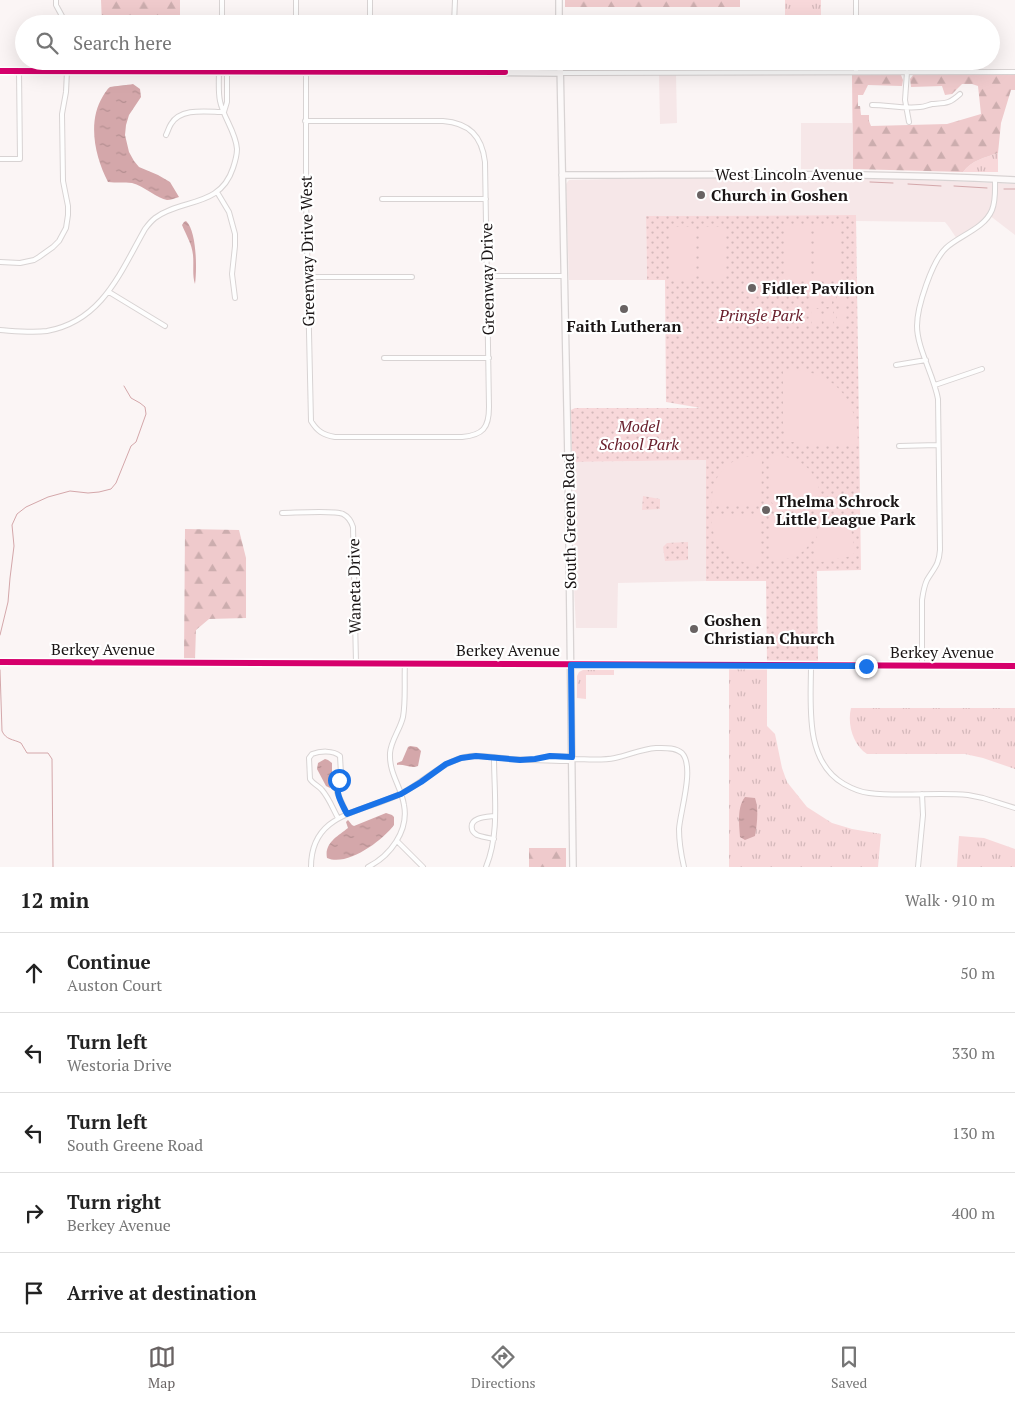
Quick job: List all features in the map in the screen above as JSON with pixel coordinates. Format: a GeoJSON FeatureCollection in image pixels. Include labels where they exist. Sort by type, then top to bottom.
{"type":"FeatureCollection","features":[{"type":"Feature","properties":{"kind":"street"},"geometry":{"type":"LineString","coordinates":[[56,0],[56,5],[61,15]]}},
{"type":"Feature","properties":{"kind":"street"},"geometry":{"type":"LineString","coordinates":[[222,0],[222,15]]}},
{"type":"Feature","properties":{"kind":"street"},"geometry":{"type":"LineString","coordinates":[[296,0],[296,15]]}},
{"type":"Feature","properties":{"kind":"street"},"geometry":{"type":"LineString","coordinates":[[370,0],[370,15]]}},
{"type":"Feature","properties":{"kind":"street"},"geometry":{"type":"LineString","coordinates":[[454,0],[454,15]]}},
{"type":"Feature","properties":{"kind":"street"},"geometry":{"type":"LineString","coordinates":[[559,0],[559,15]]}},
{"type":"Feature","properties":{"kind":"street"},"geometry":{"type":"LineString","coordinates":[[856,0],[856,15]]}},
{"type":"Feature","properties":{"kind":"street"},"geometry":{"type":"LineString","coordinates":[[0,70],[560,73],[1015,72]]}},
{"type":"Feature","properties":{"kind":"street"},"geometry":{"type":"LineString","coordinates":[[0,330],[46,331],[70,324],[88,313],[98,305],[108,292],[144,229],[151,221],[163,213],[217,192],[227,181],[232,171],[237,147],[220,101],[219,70]]}},
{"type":"Feature","properties":{"kind":"street"},"geometry":{"type":"LineString","coordinates":[[224,112],[227,102],[227,70]]}},
{"type":"Feature","properties":{"kind":"street"},"geometry":{"type":"LineString","coordinates":[[0,160],[20,159],[19,71]]}},
{"type":"Feature","properties":{"kind":"street"},"geometry":{"type":"LineString","coordinates":[[0,262],[34,260],[54,247],[66,228],[68,206],[63,181],[62,114],[67,71]]}},
{"type":"Feature","properties":{"kind":"street","name":"Greenway Drive West"},"geometry":{"type":"LineString","coordinates":[[306,71],[307,278],[311,421],[316,429],[326,435],[335,437],[462,437],[475,435],[483,430]]}},
{"type":"Feature","properties":{"kind":"street"},"geometry":{"type":"LineString","coordinates":[[906,72],[905,95],[909,122]]}},
{"type":"Feature","properties":{"kind":"street","name":"South Greene Road"},"geometry":{"type":"LineString","coordinates":[[560,73],[573,867]]}},
{"type":"Feature","properties":{"kind":"street"},"geometry":{"type":"LineString","coordinates":[[872,105],[920,108],[931,104],[946,104],[960,94]]}},
{"type":"Feature","properties":{"kind":"street"},"geometry":{"type":"LineString","coordinates":[[166,135],[170,124],[175,118],[185,113],[224,112]]}},
{"type":"Feature","properties":{"kind":"street","name":"Greenway Drive"},"geometry":{"type":"LineString","coordinates":[[305,121],[443,120],[459,123],[470,130],[479,140],[484,154],[489,358],[489,418],[483,430]]}},
{"type":"Feature","properties":{"kind":"street","name":"West Lincoln Avenue"},"geometry":{"type":"LineString","coordinates":[[562,175],[837,174],[1015,180]]}},
{"type":"Feature","properties":{"kind":"street"},"geometry":{"type":"LineString","coordinates":[[922,666],[923,592],[937,566],[940,556],[938,399],[918,336],[917,324],[932,267],[946,248],[987,219],[993,206],[994,179]]}},
{"type":"Feature","properties":{"kind":"street"},"geometry":{"type":"LineString","coordinates":[[217,192],[229,212],[235,234],[236,246],[232,274],[235,298]]}},
{"type":"Feature","properties":{"kind":"street"},"geometry":{"type":"LineString","coordinates":[[382,199],[486,199]]}},
{"type":"Feature","properties":{"kind":"street"},"geometry":{"type":"LineString","coordinates":[[487,276],[564,276]]}},
{"type":"Feature","properties":{"kind":"street"},"geometry":{"type":"LineString","coordinates":[[307,278],[412,277]]}},
{"type":"Feature","properties":{"kind":"street"},"geometry":{"type":"LineString","coordinates":[[108,292],[165,326]]}},
{"type":"Feature","properties":{"kind":"street"},"geometry":{"type":"LineString","coordinates":[[384,358],[489,358]]}},
{"type":"Feature","properties":{"kind":"street"},"geometry":{"type":"LineString","coordinates":[[896,365],[926,360]]}},
{"type":"Feature","properties":{"kind":"street"},"geometry":{"type":"LineString","coordinates":[[935,385],[982,369]]}},
{"type":"Feature","properties":{"kind":"street"},"geometry":{"type":"LineString","coordinates":[[899,446],[938,445]]}},
{"type":"Feature","properties":{"kind":"street","name":"Waneta Drive"},"geometry":{"type":"LineString","coordinates":[[282,513],[339,513],[349,518],[353,526],[356,663]]}},
{"type":"Feature","properties":{"kind":"street","name":"Berkey Avenue"},"geometry":{"type":"LineString","coordinates":[[0,662],[1015,666]]}},
{"type":"Feature","properties":{"kind":"street"},"geometry":{"type":"LineString","coordinates":[[368,867],[387,854],[397,841],[405,818],[405,806],[393,775],[390,753],[403,718],[405,664]]}},
{"type":"Feature","properties":{"kind":"street"},"geometry":{"type":"LineString","coordinates":[[811,666],[812,726],[818,754],[826,770],[837,780],[846,786],[864,792],[974,796],[1015,808]]}},
{"type":"Feature","properties":{"kind":"street"},"geometry":{"type":"LineString","coordinates":[[311,867],[312,850],[317,838],[322,831],[338,818],[401,794],[454,760],[476,756],[550,761],[608,759],[645,749],[669,748],[682,753],[686,763],[687,792],[679,829],[684,867]]}},
{"type":"Feature","properties":{"kind":"street"},"geometry":{"type":"LineString","coordinates":[[338,818],[325,794],[311,782],[309,758],[312,754],[317,752],[333,752],[340,756],[341,774],[337,792],[347,814]]}},
{"type":"Feature","properties":{"kind":"street"},"geometry":{"type":"LineString","coordinates":[[486,867],[494,839],[494,757]]}},
{"type":"Feature","properties":{"kind":"street"},"geometry":{"type":"LineString","coordinates":[[918,867],[922,822],[922,794]]}},
{"type":"Feature","properties":{"kind":"street"},"geometry":{"type":"LineString","coordinates":[[494,839],[476,834],[472,831],[471,827],[475,820],[495,816]]}},
{"type":"Feature","properties":{"kind":"street"},"geometry":{"type":"LineString","coordinates":[[397,841],[423,867]]}},
{"type":"Feature","properties":{"kind":"shaded area"},"geometry":{"type":"Polygon","coordinates":[[[676,74],[677,123],[660,124],[659,75],[676,74]]]}},
{"type":"Feature","properties":{"kind":"shaded area"},"geometry":{"type":"Polygon","coordinates":[[[801,123],[852,123],[853,169],[801,169],[801,123]]]}},
{"type":"Feature","properties":{"kind":"shaded area"},"geometry":{"type":"Polygon","coordinates":[[[696,177],[884,178],[1015,184],[1015,235],[989,215],[987,219],[957,239],[945,222],[856,221],[856,215],[646,216],[647,280],[569,280],[566,184],[569,180],[696,177]]]}},
{"type":"Feature","properties":{"kind":"shaded area"},"geometry":{"type":"Polygon","coordinates":[[[706,460],[706,581],[618,583],[617,628],[576,628],[572,462],[706,460]]]}},
{"type":"Feature","properties":{"kind":"green space"},"geometry":{"type":"Polygon","coordinates":[[[101,0],[180,0],[180,15],[102,15],[101,0]]]}},
{"type":"Feature","properties":{"kind":"green space"},"geometry":{"type":"Polygon","coordinates":[[[565,0],[740,0],[740,7],[565,7],[565,0]]]}},
{"type":"Feature","properties":{"kind":"green space"},"geometry":{"type":"Polygon","coordinates":[[[785,0],[821,0],[821,15],[785,15],[785,0]]]}},
{"type":"Feature","properties":{"kind":"green space"},"geometry":{"type":"Polygon","coordinates":[[[852,75],[901,75],[903,80],[902,86],[868,85],[863,95],[858,95],[858,106],[860,106],[861,115],[869,115],[871,126],[947,124],[981,114],[978,86],[962,84],[952,94],[945,95],[942,86],[911,87],[910,79],[913,75],[1015,75],[1015,90],[1011,90],[1001,123],[998,153],[974,162],[963,172],[853,169],[852,75]]]}},
{"type":"Feature","properties":{"kind":"green space"},"geometry":{"type":"Polygon","coordinates":[[[998,153],[998,172],[963,172],[974,162],[998,153]]]}},
{"type":"Feature","properties":{"kind":"green space","name":"Pringle Park"},"geometry":{"type":"Polygon","coordinates":[[[856,215],[861,570],[817,571],[818,666],[767,665],[766,581],[706,581],[706,460],[572,462],[571,410],[575,408],[701,408],[666,402],[665,280],[647,280],[646,216],[856,215]]]}},
{"type":"Feature","properties":{"kind":"green space"},"geometry":{"type":"Polygon","coordinates":[[[786,226],[809,226],[809,280],[786,280],[786,226]]]}},
{"type":"Feature","properties":{"kind":"green space"},"geometry":{"type":"Polygon","coordinates":[[[816,226],[840,226],[840,280],[816,280],[816,226]]]}},
{"type":"Feature","properties":{"kind":"green space"},"geometry":{"type":"Polygon","coordinates":[[[671,227],[695,227],[695,280],[671,280],[671,227]]]}},
{"type":"Feature","properties":{"kind":"green space"},"geometry":{"type":"Polygon","coordinates":[[[701,227],[725,227],[725,280],[701,280],[701,227]]]}},
{"type":"Feature","properties":{"kind":"green space"},"geometry":{"type":"Polygon","coordinates":[[[811,291],[820,291],[820,308],[811,308],[811,291]]]}},
{"type":"Feature","properties":{"kind":"green space"},"geometry":{"type":"Polygon","coordinates":[[[824,291],[832,291],[832,307],[824,307],[824,291]]]}},
{"type":"Feature","properties":{"kind":"green space"},"geometry":{"type":"Polygon","coordinates":[[[837,291],[844,292],[844,306],[837,306],[837,291]]]}},
{"type":"Feature","properties":{"kind":"green space"},"geometry":{"type":"Polygon","coordinates":[[[811,310],[821,310],[822,326],[812,326],[811,310]]]}},
{"type":"Feature","properties":{"kind":"green space"},"geometry":{"type":"Polygon","coordinates":[[[824,310],[833,310],[833,325],[824,325],[824,310]]]}},
{"type":"Feature","properties":{"kind":"green space"},"geometry":{"type":"Polygon","coordinates":[[[837,310],[845,310],[845,325],[837,325],[837,310]]]}},
{"type":"Feature","properties":{"kind":"green space"},"geometry":{"type":"Polygon","coordinates":[[[783,369],[800,370],[815,374],[828,380],[838,388],[847,399],[853,412],[857,427],[858,444],[797,444],[797,442],[787,442],[784,439],[783,369]]]}},
{"type":"Feature","properties":{"kind":"green space"},"geometry":{"type":"Polygon","coordinates":[[[762,455],[761,501],[758,505],[711,505],[715,483],[724,468],[731,462],[750,456],[762,455]]]}},
{"type":"Feature","properties":{"kind":"green space"},"geometry":{"type":"Polygon","coordinates":[[[770,455],[792,459],[808,468],[818,484],[821,506],[775,506],[771,502],[770,455]]]}},
{"type":"Feature","properties":{"kind":"green space"},"geometry":{"type":"Polygon","coordinates":[[[643,496],[660,499],[660,509],[642,510],[643,496]]]}},
{"type":"Feature","properties":{"kind":"green space"},"geometry":{"type":"Polygon","coordinates":[[[711,514],[757,514],[761,518],[761,565],[740,561],[724,551],[714,536],[711,514]]]}},
{"type":"Feature","properties":{"kind":"green space"},"geometry":{"type":"Polygon","coordinates":[[[775,514],[818,515],[815,534],[811,542],[806,549],[791,558],[771,560],[771,518],[775,514]]]}},
{"type":"Feature","properties":{"kind":"green space"},"geometry":{"type":"Polygon","coordinates":[[[848,514],[855,551],[852,556],[816,563],[815,545],[820,531],[831,520],[848,514]]]}},
{"type":"Feature","properties":{"kind":"green space"},"geometry":{"type":"Polygon","coordinates":[[[185,529],[239,530],[246,558],[246,618],[209,619],[196,630],[195,659],[184,659],[185,529]]]}},
{"type":"Feature","properties":{"kind":"green space"},"geometry":{"type":"Polygon","coordinates":[[[688,542],[688,560],[665,561],[663,547],[667,543],[688,542]]]}},
{"type":"Feature","properties":{"kind":"green space"},"geometry":{"type":"Polygon","coordinates":[[[729,665],[767,665],[767,726],[775,734],[787,782],[807,807],[832,823],[881,834],[878,867],[729,867],[729,665]]]}},
{"type":"Feature","properties":{"kind":"green space"},"geometry":{"type":"Polygon","coordinates":[[[583,670],[614,670],[614,675],[586,675],[586,699],[577,698],[577,676],[583,670]]]}},
{"type":"Feature","properties":{"kind":"green space"},"geometry":{"type":"Polygon","coordinates":[[[851,708],[1015,708],[1015,769],[965,754],[867,754],[858,745],[852,734],[851,708]]]}},
{"type":"Feature","properties":{"kind":"green space"},"geometry":{"type":"Polygon","coordinates":[[[959,836],[984,838],[1015,849],[1015,867],[957,867],[959,836]]]}},
{"type":"Feature","properties":{"kind":"green space"},"geometry":{"type":"Polygon","coordinates":[[[529,848],[566,848],[566,867],[529,867],[529,848]]]}},
{"type":"Feature","properties":{"kind":"water"},"geometry":{"type":"Polygon","coordinates":[[[133,84],[140,89],[141,97],[129,115],[126,125],[125,135],[129,152],[139,167],[170,182],[179,197],[167,200],[132,183],[108,182],[103,172],[96,151],[94,128],[98,106],[110,87],[133,84]]]}},
{"type":"Feature","properties":{"kind":"water"},"geometry":{"type":"Polygon","coordinates":[[[186,221],[190,226],[194,242],[196,261],[195,284],[192,251],[182,225],[186,221]]]}},
{"type":"Feature","properties":{"kind":"water"},"geometry":{"type":"Polygon","coordinates":[[[410,746],[417,747],[421,751],[418,766],[397,765],[397,763],[402,761],[410,746]]]}},
{"type":"Feature","properties":{"kind":"water"},"geometry":{"type":"Polygon","coordinates":[[[325,759],[332,763],[332,786],[330,788],[326,786],[317,769],[318,763],[325,759]]]}},
{"type":"Feature","properties":{"kind":"water"},"geometry":{"type":"Polygon","coordinates":[[[745,797],[755,798],[757,822],[755,836],[745,840],[740,837],[739,821],[742,801],[745,797]]]}},
{"type":"Feature","properties":{"kind":"water"},"geometry":{"type":"Polygon","coordinates":[[[386,813],[394,817],[394,825],[373,845],[354,856],[344,859],[335,860],[327,858],[330,844],[348,828],[346,822],[348,820],[354,826],[386,813]]]}},
{"type":"Feature","properties":{"kind":"waterway"},"geometry":{"type":"LineString","coordinates":[[870,182],[893,183]]}},
{"type":"Feature","properties":{"kind":"waterway"},"geometry":{"type":"LineString","coordinates":[[908,184],[941,186]]}},
{"type":"Feature","properties":{"kind":"waterway"},"geometry":{"type":"LineString","coordinates":[[954,186],[987,188]]}},
{"type":"Feature","properties":{"kind":"waterway"},"geometry":{"type":"LineString","coordinates":[[1004,189],[1015,189]]}},
{"type":"Feature","properties":{"kind":"waterway"},"geometry":{"type":"LineString","coordinates":[[0,635],[8,602],[14,546],[12,525],[17,514],[26,507],[48,497],[70,491],[88,493],[111,489],[116,483],[131,446],[136,442],[146,414],[145,407],[131,398],[124,386]]}},
{"type":"Feature","properties":{"kind":"waterway"},"geometry":{"type":"LineString","coordinates":[[0,670],[2,731],[8,738],[21,743],[27,753],[48,753],[52,759],[53,867]]}},
{"type":"Feature","properties":{"kind":"cycle path"},"geometry":{"type":"LineString","coordinates":[[0,71],[505,72]]}},
{"type":"Feature","properties":{"kind":"cycle path"},"geometry":{"type":"LineString","coordinates":[[0,662],[1015,666]]}},
{"type":"Feature","properties":{"kind":"place","name":"Church in Goshen"},"geometry":{"type":"Point","coordinates":[701,195]}},
{"type":"Feature","properties":{"kind":"place","name":"Fidler Pavilion"},"geometry":{"type":"Point","coordinates":[752,288]}},
{"type":"Feature","properties":{"kind":"place","name":"Faith Lutheran"},"geometry":{"type":"Point","coordinates":[624,309]}},
{"type":"Feature","properties":{"kind":"place","name":"Thelma Schrock Little League Park"},"geometry":{"type":"Point","coordinates":[766,510]}},
{"type":"Feature","properties":{"kind":"place","name":"Goshen Christian Church"},"geometry":{"type":"Point","coordinates":[694,629]}},
{"type":"Feature","properties":{"kind":"route"},"geometry":{"type":"LineString","coordinates":[[339,780],[338,795],[347,814],[401,794],[446,764],[468,756],[520,760],[550,756],[572,757],[571,665],[866,666]]}},
{"type":"Feature","properties":{"kind":"park label","name":"Model School Park"},"geometry":{"type":"Point","coordinates":[639,435]}}]}
